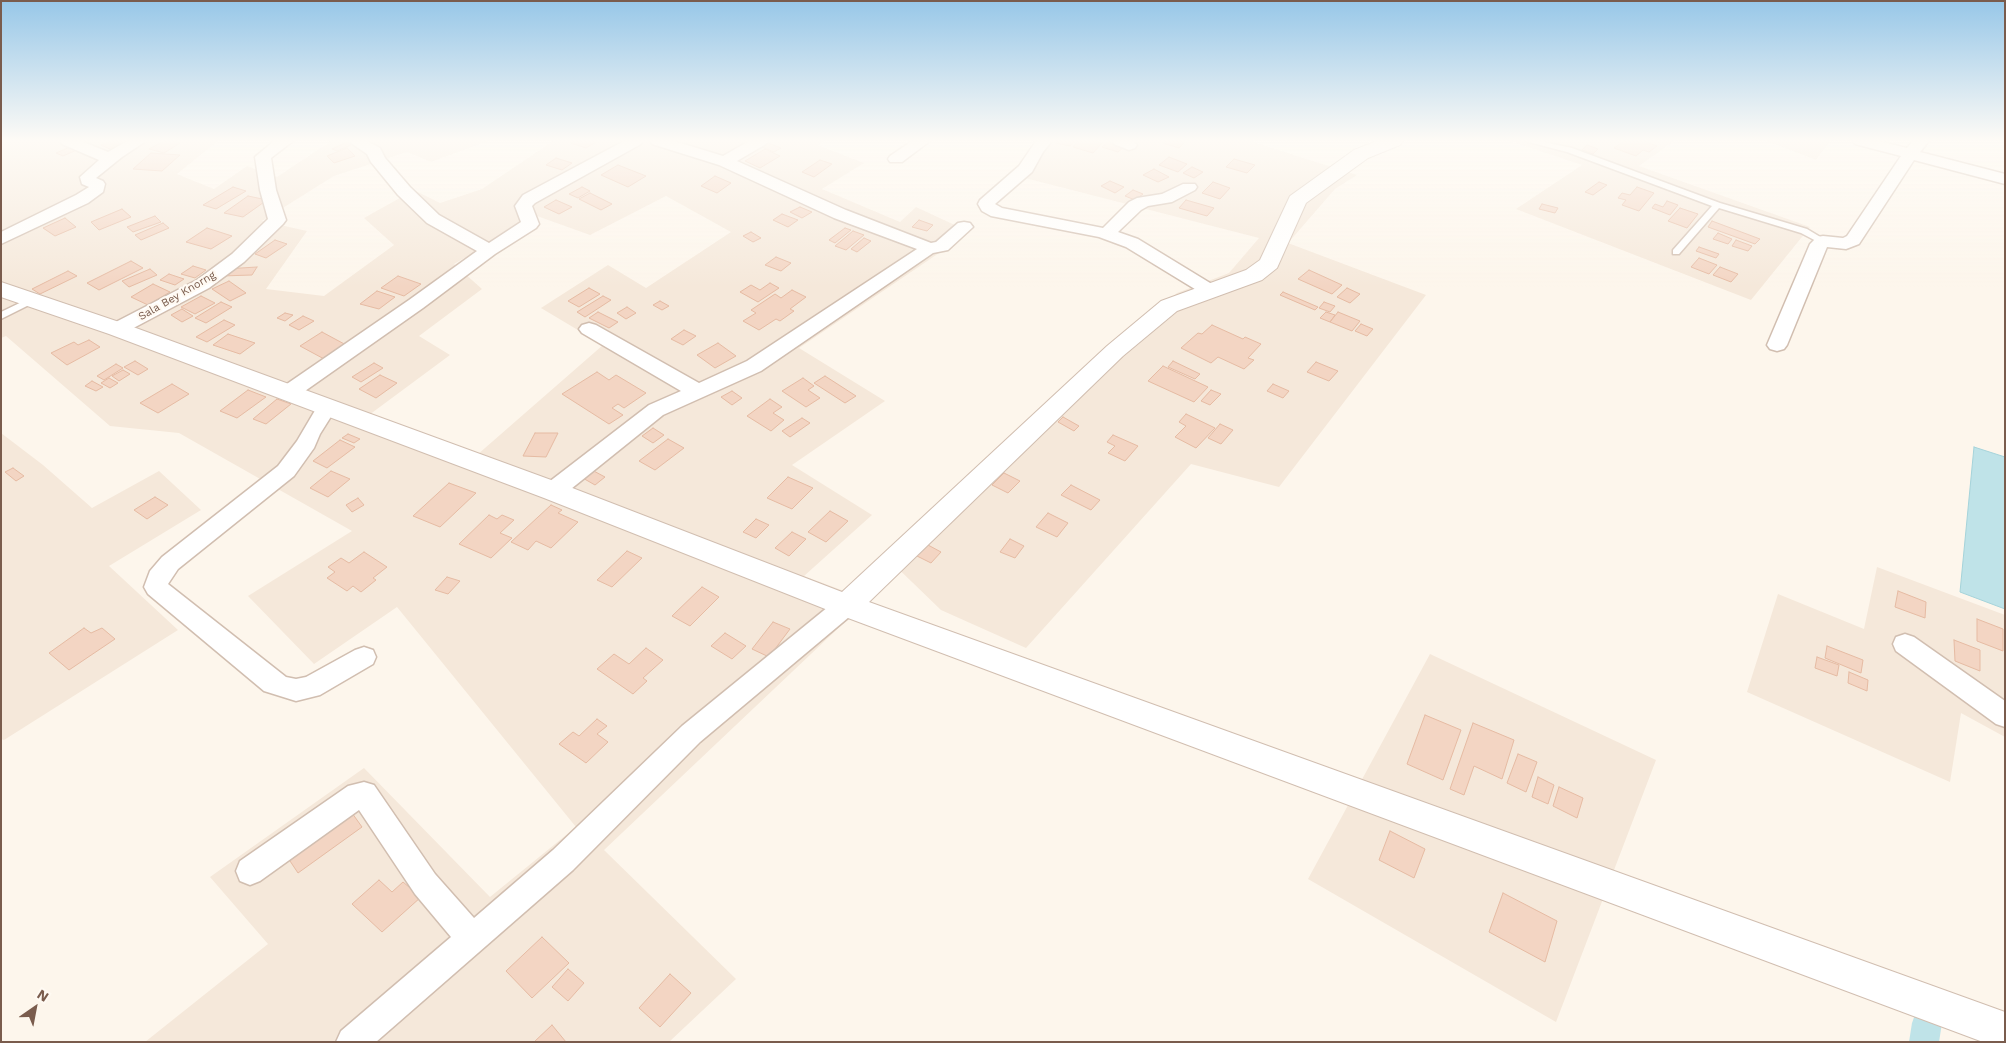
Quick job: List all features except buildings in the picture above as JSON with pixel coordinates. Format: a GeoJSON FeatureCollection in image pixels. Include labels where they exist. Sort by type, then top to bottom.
{"type":"FeatureCollection","features":[{"type":"Feature","properties":{"kind":"street"},"geometry":{"type":"LineString","coordinates":[[1,239],[45,219],[96,190]]}},
{"type":"Feature","properties":{"kind":"street","name":"Sala Bey Knorng"},"geometry":{"type":"LineString","coordinates":[[117,329],[202,284],[238,258],[277,220],[268,190]]}},
{"type":"Feature","properties":{"kind":"street"},"geometry":{"type":"LineString","coordinates":[[404,190],[433,219],[489,250]]}},
{"type":"Feature","properties":{"kind":"street"},"geometry":{"type":"LineString","coordinates":[[288,392],[416,304],[489,250],[530,224],[523,206],[529,199],[546,190]]}},
{"type":"Feature","properties":{"kind":"street"},"geometry":{"type":"LineString","coordinates":[[786,190],[840,214],[924,245],[927,249]]}},
{"type":"Feature","properties":{"kind":"street"},"geometry":{"type":"LineString","coordinates":[[1002,190],[986,204],[988,207],[998,212],[1106,234],[1132,243],[1209,290]]}},
{"type":"Feature","properties":{"kind":"street"},"geometry":{"type":"LineString","coordinates":[[1106,234],[1135,206],[1143,202],[1166,198],[1183,190]]}},
{"type":"Feature","properties":{"kind":"street"},"geometry":{"type":"LineString","coordinates":[[352,1042],[563,860],[691,734],[852,608],[1115,351],[1169,306],[1254,275],[1269,263],[1297,200],[1311,190]]}},
{"type":"Feature","properties":{"kind":"street"},"geometry":{"type":"LineString","coordinates":[[1777,345],[1819,244],[1823,241],[1846,244],[1853,240],[1887,190]]}},
{"type":"Feature","properties":{"kind":"street"},"geometry":{"type":"LineString","coordinates":[[552,491],[656,410],[666,404],[700,392],[769,356],[927,249],[942,246],[964,228]]}},
{"type":"Feature","properties":{"kind":"street"},"geometry":{"type":"LineString","coordinates":[[1,289],[117,329],[288,392],[552,491],[852,608],[2005,1031]]}},
{"type":"Feature","properties":{"kind":"street"},"geometry":{"type":"LineString","coordinates":[[589,329],[700,392]]}},
{"type":"Feature","properties":{"kind":"street"},"geometry":{"type":"LineString","coordinates":[[327,407],[310,434],[307,443],[286,471],[170,562],[158,577],[156,588],[273,683],[282,687],[296,690],[311,687],[364,657]]}},
{"type":"Feature","properties":{"kind":"street"},"geometry":{"type":"LineString","coordinates":[[1905,644],[2005,716]]}},
{"type":"Feature","properties":{"kind":"street"},"geometry":{"type":"LineString","coordinates":[[250,871],[358,795],[364,794],[425,884],[472,938]]}},
{"type":"Feature","properties":{"kind":"lane"},"geometry":{"type":"LineString","coordinates":[[1676,190],[1717,205],[1804,231],[1823,241]]}},
{"type":"Feature","properties":{"kind":"lane"},"geometry":{"type":"LineString","coordinates":[[1676,252],[1717,205]]}},
{"type":"Feature","properties":{"kind":"lane"},"geometry":{"type":"LineString","coordinates":[[1,316],[32,300]]}},
{"type":"Feature","properties":{"kind":"shaded area"},"geometry":{"type":"Polygon","coordinates":[[[1,190],[312,190],[262,221],[307,231],[266,289],[324,296],[394,245],[364,218],[414,190],[440,203],[480,190],[824,190],[900,222],[916,207],[970,232],[799,348],[885,401],[792,465],[872,515],[804,576],[868,600],[604,850],[736,979],[669,1042],[145,1042],[268,944],[210,877],[364,768],[490,897],[576,827],[397,607],[314,664],[248,596],[352,531],[179,433],[110,426],[6,336],[1,338],[1,190]],[[666,196],[590,235],[537,216],[454,264],[482,289],[419,336],[450,355],[369,415],[477,455],[603,345],[541,308],[608,265],[646,288],[731,232],[666,196]]]}},
{"type":"Feature","properties":{"kind":"shaded area"},"geometry":{"type":"Polygon","coordinates":[[[1070,190],[1334,190],[1288,243],[1426,295],[1279,487],[1191,464],[1026,648],[941,610],[883,554],[1177,293],[1229,273],[1259,238],[1070,190]]]}},
{"type":"Feature","properties":{"kind":"shaded area"},"geometry":{"type":"Polygon","coordinates":[[[1545,190],[1705,190],[1810,227],[1751,300],[1516,209],[1545,190]]]}},
{"type":"Feature","properties":{"kind":"shaded area"},"geometry":{"type":"Polygon","coordinates":[[[1,433],[43,465],[92,508],[159,471],[201,510],[109,566],[178,630],[4,740],[1,739],[1,433]]]}},
{"type":"Feature","properties":{"kind":"shaded area"},"geometry":{"type":"Polygon","coordinates":[[[1877,567],[2005,615],[2005,737],[1961,713],[1950,782],[1747,692],[1778,594],[1864,629],[1877,567]]]}},
{"type":"Feature","properties":{"kind":"shaded area"},"geometry":{"type":"Polygon","coordinates":[[[1430,654],[1656,760],[1556,1022],[1308,879],[1430,654]]]}},
{"type":"Feature","properties":{"kind":"water"},"geometry":{"type":"Polygon","coordinates":[[[1974,447],[2005,457],[2005,609],[1960,592],[1974,447]]]}},
{"type":"Feature","properties":{"kind":"waterway"},"geometry":{"type":"LineString","coordinates":[[1924,1042],[1927,1023]]}}]}
